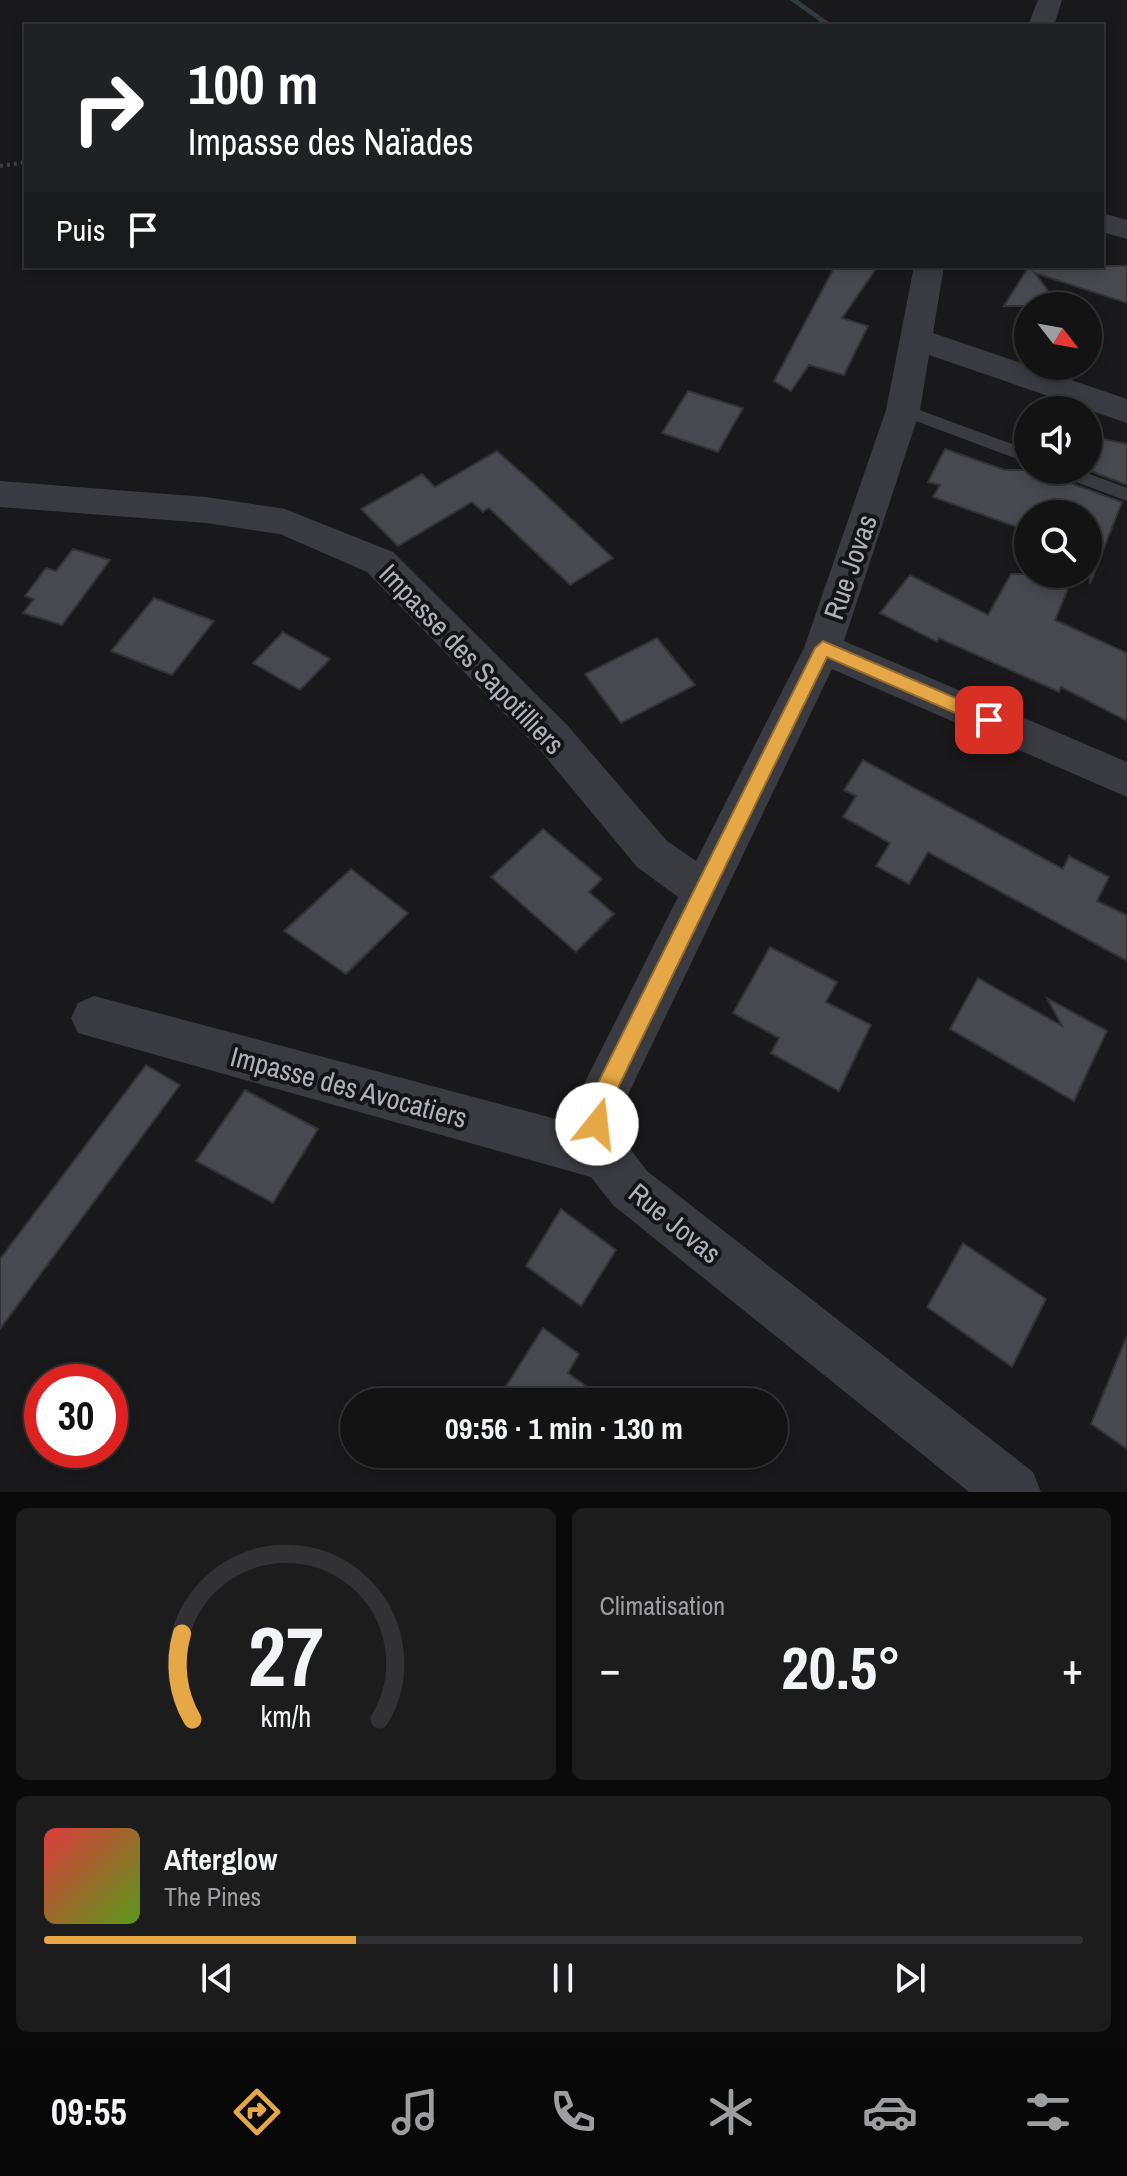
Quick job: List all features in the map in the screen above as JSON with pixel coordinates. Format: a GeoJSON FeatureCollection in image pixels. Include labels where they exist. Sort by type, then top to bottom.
{"type":"FeatureCollection","features":[{"type":"Feature","properties":{"kind":"street"},"geometry":{"type":"LineString","coordinates":[[1042,24],[1050,0]]}},
{"type":"Feature","properties":{"kind":"street"},"geometry":{"type":"LineString","coordinates":[[1104,223],[1127,230]]}},
{"type":"Feature","properties":{"kind":"street","name":"Rue Jovas"},"geometry":{"type":"LineString","coordinates":[[929,268],[903,410],[823,648],[602,1098],[597,1124],[604,1156],[630,1188],[1013,1492]]}},
{"type":"Feature","properties":{"kind":"street"},"geometry":{"type":"LineString","coordinates":[[917,339],[1127,411]]}},
{"type":"Feature","properties":{"kind":"street","name":"Impasse des Sapotilliers"},"geometry":{"type":"LineString","coordinates":[[0,494],[206,510],[285,522],[380,562],[554,738],[652,854],[705,892]]}},
{"type":"Feature","properties":{"kind":"street"},"geometry":{"type":"LineString","coordinates":[[823,648],[1127,780]]}},
{"type":"Feature","properties":{"kind":"street","name":"Impasse des Avocatiers"},"geometry":{"type":"LineString","coordinates":[[94,1018],[604,1156]]}},
{"type":"Feature","properties":{"kind":"lane"},"geometry":{"type":"LineString","coordinates":[[903,410],[1014,452]]}},
{"type":"Feature","properties":{"kind":"lane"},"geometry":{"type":"LineString","coordinates":[[1098,484],[1127,495]]}},
{"type":"Feature","properties":{"kind":"path"},"geometry":{"type":"LineString","coordinates":[[0,166],[24,162]]}},
{"type":"Feature","properties":{"kind":"building"},"geometry":{"type":"Polygon","coordinates":[[[1127,266],[1127,303],[1102,295],[1102,292],[1035,273],[1049,292],[1014,292],[1014,306],[1004,306],[1028,268],[1127,266]]]}},
{"type":"Feature","properties":{"kind":"building"},"geometry":{"type":"Polygon","coordinates":[[[834,268],[877,268],[842,318],[868,326],[844,375],[809,365],[791,391],[774,381],[834,268]]]}},
{"type":"Feature","properties":{"kind":"building"},"geometry":{"type":"Polygon","coordinates":[[[688,391],[743,408],[718,452],[662,433],[688,391]]]}},
{"type":"Feature","properties":{"kind":"building"},"geometry":{"type":"Polygon","coordinates":[[[1102,439],[1127,444],[1127,485],[1102,475],[1102,439]]]}},
{"type":"Feature","properties":{"kind":"building"},"geometry":{"type":"Polygon","coordinates":[[[945,449],[1005,470],[1014,470],[1014,484],[1073,484],[1122,502],[1102,553],[1102,500],[1014,500],[1014,526],[933,497],[940,485],[928,482],[945,449]]]}},
{"type":"Feature","properties":{"kind":"building"},"geometry":{"type":"Polygon","coordinates":[[[497,451],[613,558],[570,585],[489,508],[483,512],[472,502],[398,546],[361,509],[422,474],[435,487],[497,451]]]}},
{"type":"Feature","properties":{"kind":"building"},"geometry":{"type":"Polygon","coordinates":[[[73,549],[110,560],[62,625],[23,613],[34,599],[25,596],[46,568],[56,571],[73,549]]]}},
{"type":"Feature","properties":{"kind":"building"},"geometry":{"type":"Polygon","coordinates":[[[1011,574],[1014,574],[1014,588],[1068,588],[1055,620],[1127,653],[1127,721],[1061,687],[1059,692],[939,638],[937,642],[880,613],[910,575],[988,615],[1011,574]]]}},
{"type":"Feature","properties":{"kind":"building"},"geometry":{"type":"Polygon","coordinates":[[[154,598],[214,621],[172,675],[111,651],[154,598]]]}},
{"type":"Feature","properties":{"kind":"building"},"geometry":{"type":"Polygon","coordinates":[[[283,632],[330,659],[300,690],[253,663],[283,632]]]}},
{"type":"Feature","properties":{"kind":"building"},"geometry":{"type":"Polygon","coordinates":[[[657,638],[695,685],[621,723],[585,674],[657,638]]]}},
{"type":"Feature","properties":{"kind":"building"},"geometry":{"type":"Polygon","coordinates":[[[863,760],[1063,869],[1069,856],[1109,877],[1097,901],[1127,915],[1127,961],[928,852],[909,884],[876,866],[890,843],[843,817],[856,796],[844,790],[863,760]]]}},
{"type":"Feature","properties":{"kind":"building"},"geometry":{"type":"Polygon","coordinates":[[[543,829],[602,879],[589,892],[614,914],[576,952],[491,877],[543,829]]]}},
{"type":"Feature","properties":{"kind":"building"},"geometry":{"type":"Polygon","coordinates":[[[351,869],[408,913],[346,974],[284,931],[351,869]]]}},
{"type":"Feature","properties":{"kind":"building"},"geometry":{"type":"Polygon","coordinates":[[[770,947],[837,982],[826,1002],[871,1025],[839,1091],[771,1053],[779,1038],[733,1013],[770,947]]]}},
{"type":"Feature","properties":{"kind":"building"},"geometry":{"type":"Polygon","coordinates":[[[978,978],[1062,1026],[1047,998],[1107,1031],[1074,1101],[950,1029],[978,978]]]}},
{"type":"Feature","properties":{"kind":"building"},"geometry":{"type":"Polygon","coordinates":[[[146,1065],[180,1085],[0,1329],[0,1259],[146,1065]]]}},
{"type":"Feature","properties":{"kind":"building"},"geometry":{"type":"Polygon","coordinates":[[[245,1090],[318,1129],[273,1203],[196,1161],[245,1090]]]}},
{"type":"Feature","properties":{"kind":"building"},"geometry":{"type":"Polygon","coordinates":[[[561,1209],[616,1250],[581,1306],[526,1266],[561,1209]]]}},
{"type":"Feature","properties":{"kind":"building"},"geometry":{"type":"Polygon","coordinates":[[[963,1243],[1046,1299],[1012,1367],[927,1307],[963,1243]]]}},
{"type":"Feature","properties":{"kind":"building"},"geometry":{"type":"Polygon","coordinates":[[[543,1328],[579,1354],[568,1373],[589,1388],[505,1388],[543,1328]]]}},
{"type":"Feature","properties":{"kind":"building"},"geometry":{"type":"Polygon","coordinates":[[[1127,1338],[1127,1449],[1091,1424],[1127,1338]]]}},
{"type":"Feature","properties":{"kind":"waterway"},"geometry":{"type":"LineString","coordinates":[[793,0],[828,24]]}},
{"type":"Feature","properties":{"kind":"route"},"geometry":{"type":"LineString","coordinates":[[597,1124],[602,1098],[823,648],[989,720]]}}]}
